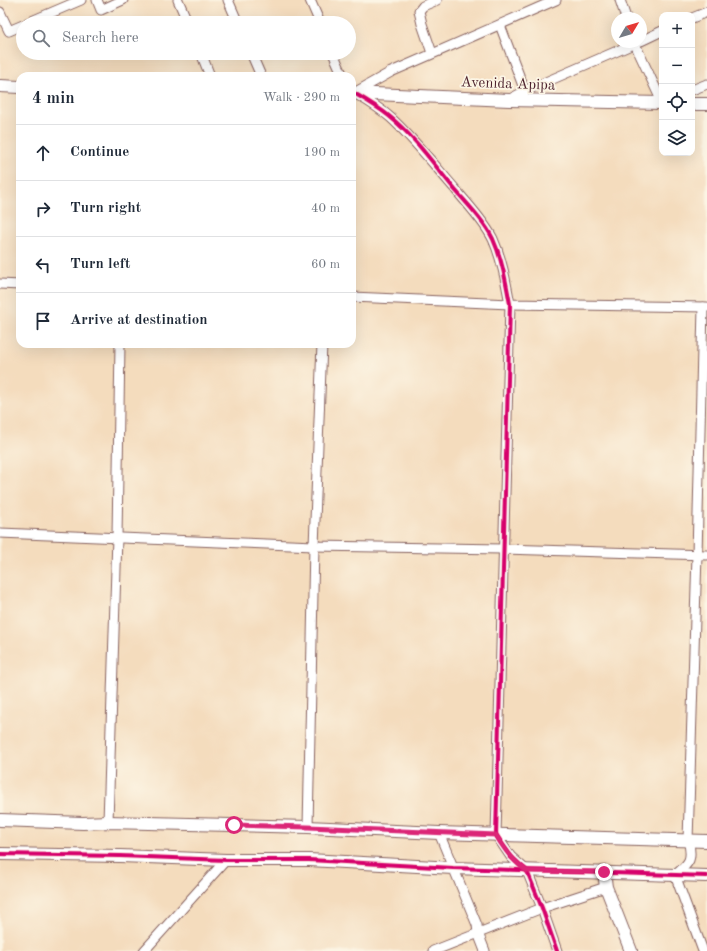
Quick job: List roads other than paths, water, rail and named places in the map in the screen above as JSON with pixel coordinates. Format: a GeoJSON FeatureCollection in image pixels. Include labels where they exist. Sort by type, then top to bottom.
{"type":"FeatureCollection","features":[{"type":"Feature","properties":{"kind":"street"},"geometry":{"type":"LineString","coordinates":[[43,16],[81,0]]}},
{"type":"Feature","properties":{"kind":"street"},"geometry":{"type":"LineString","coordinates":[[97,0],[101,10],[123,0]]}},
{"type":"Feature","properties":{"kind":"street"},"geometry":{"type":"LineString","coordinates":[[178,0],[185,16]]}},
{"type":"Feature","properties":{"kind":"street"},"geometry":{"type":"LineString","coordinates":[[228,0],[235,16]]}},
{"type":"Feature","properties":{"kind":"street"},"geometry":{"type":"LineString","coordinates":[[310,0],[317,16]]}},
{"type":"Feature","properties":{"kind":"street"},"geometry":{"type":"LineString","coordinates":[[432,53],[419,10],[423,6],[437,0]]}},
{"type":"Feature","properties":{"kind":"street"},"geometry":{"type":"LineString","coordinates":[[356,90],[432,53],[556,0]]}},
{"type":"Feature","properties":{"kind":"street"},"geometry":{"type":"LineString","coordinates":[[620,0],[624,12]]}},
{"type":"Feature","properties":{"kind":"street"},"geometry":{"type":"LineString","coordinates":[[0,12],[8,31],[16,27]]}},
{"type":"Feature","properties":{"kind":"street"},"geometry":{"type":"LineString","coordinates":[[695,17],[707,12]]}},
{"type":"Feature","properties":{"kind":"street"},"geometry":{"type":"LineString","coordinates":[[500,25],[525,91]]}},
{"type":"Feature","properties":{"kind":"street"},"geometry":{"type":"LineString","coordinates":[[647,38],[659,32]]}},
{"type":"Feature","properties":{"kind":"street"},"geometry":{"type":"LineString","coordinates":[[509,100],[525,91],[623,48]]}},
{"type":"Feature","properties":{"kind":"street"},"geometry":{"type":"LineString","coordinates":[[639,48],[659,96]]}},
{"type":"Feature","properties":{"kind":"street"},"geometry":{"type":"LineString","coordinates":[[204,60],[208,72]]}},
{"type":"Feature","properties":{"kind":"street"},"geometry":{"type":"LineString","coordinates":[[254,60],[259,72]]}},
{"type":"Feature","properties":{"kind":"street"},"geometry":{"type":"LineString","coordinates":[[336,60],[341,72]]}},
{"type":"Feature","properties":{"kind":"street"},"geometry":{"type":"LineString","coordinates":[[695,89],[707,84]]}},
{"type":"Feature","properties":{"kind":"street"},"geometry":{"type":"LineString","coordinates":[[0,86],[16,87]]}},
{"type":"Feature","properties":{"kind":"street","name":"Avenida Apipa"},"geometry":{"type":"LineString","coordinates":[[356,92],[509,100],[659,103]]}},
{"type":"Feature","properties":{"kind":"street"},"geometry":{"type":"LineString","coordinates":[[356,94],[391,117],[422,149],[481,220],[496,247],[506,282],[510,304],[496,835],[511,857],[527,871],[557,951]]}},
{"type":"Feature","properties":{"kind":"street"},"geometry":{"type":"LineString","coordinates":[[695,104],[707,104]]}},
{"type":"Feature","properties":{"kind":"street"},"geometry":{"type":"LineString","coordinates":[[0,284],[16,285]]}},
{"type":"Feature","properties":{"kind":"street"},"geometry":{"type":"LineString","coordinates":[[356,297],[510,304],[705,307],[688,840],[690,859],[686,866],[676,875]]}},
{"type":"Feature","properties":{"kind":"street"},"geometry":{"type":"LineString","coordinates":[[108,822],[117,537],[120,348]]}},
{"type":"Feature","properties":{"kind":"street"},"geometry":{"type":"LineString","coordinates":[[308,827],[314,546],[322,348]]}},
{"type":"Feature","properties":{"kind":"street"},"geometry":{"type":"LineString","coordinates":[[0,533],[314,546],[503,549],[707,555]]}},
{"type":"Feature","properties":{"kind":"street"},"geometry":{"type":"LineString","coordinates":[[0,820],[308,827],[496,835],[707,840]]}},
{"type":"Feature","properties":{"kind":"street"},"geometry":{"type":"LineString","coordinates":[[439,833],[477,925],[478,933],[485,951]]}},
{"type":"Feature","properties":{"kind":"street"},"geometry":{"type":"LineString","coordinates":[[0,854],[226,860],[309,860],[527,871],[707,876]]}},
{"type":"Feature","properties":{"kind":"street"},"geometry":{"type":"LineString","coordinates":[[144,951],[226,860]]}},
{"type":"Feature","properties":{"kind":"street"},"geometry":{"type":"LineString","coordinates":[[604,872],[606,887],[631,951]]}},
{"type":"Feature","properties":{"kind":"street"},"geometry":{"type":"LineString","coordinates":[[676,875],[704,951]]}},
{"type":"Feature","properties":{"kind":"street"},"geometry":{"type":"LineString","coordinates":[[433,951],[542,908],[606,887]]}}]}
